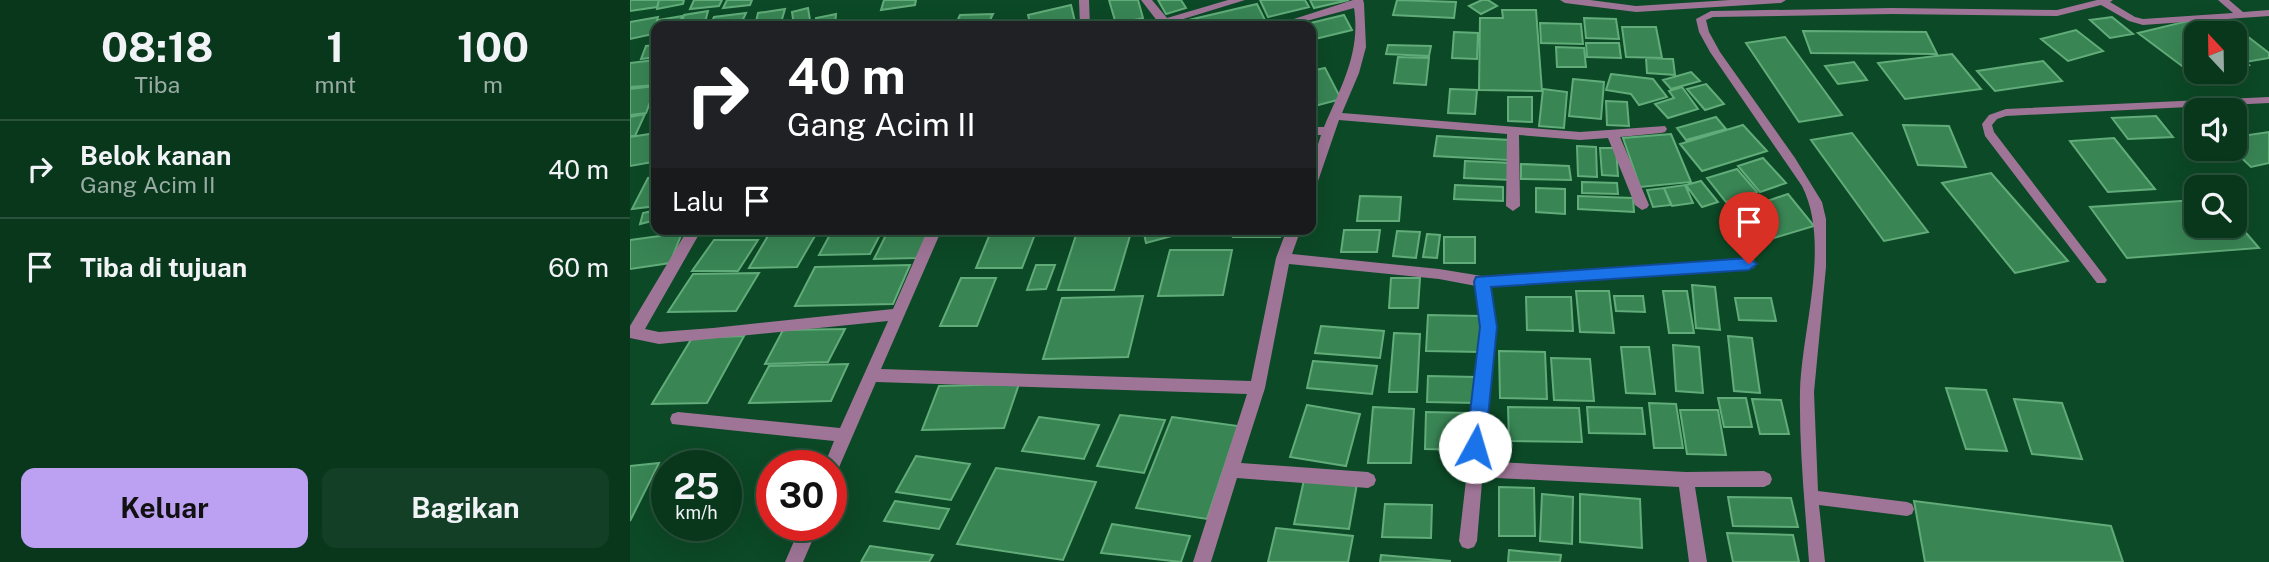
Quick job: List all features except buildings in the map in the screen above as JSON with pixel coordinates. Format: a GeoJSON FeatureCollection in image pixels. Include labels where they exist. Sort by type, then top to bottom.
{"type":"FeatureCollection","features":[{"type":"Feature","properties":{"kind":"street"},"geometry":{"type":"LineString","coordinates":[[1084,0],[1085,21]]}},
{"type":"Feature","properties":{"kind":"street"},"geometry":{"type":"LineString","coordinates":[[1146,0],[1162,20],[1173,21],[1240,0]]}},
{"type":"Feature","properties":{"kind":"street"},"geometry":{"type":"LineString","coordinates":[[1565,0],[1636,9],[1781,0]]}},
{"type":"Feature","properties":{"kind":"street"},"geometry":{"type":"LineString","coordinates":[[1293,21],[1359,1],[1363,32],[1358,66],[1335,116],[1316,169]]}},
{"type":"Feature","properties":{"kind":"street"},"geometry":{"type":"LineString","coordinates":[[1335,116],[1580,136],[1661,129]]}},
{"type":"Feature","properties":{"kind":"street"},"geometry":{"type":"LineString","coordinates":[[1316,131],[1329,131]]}},
{"type":"Feature","properties":{"kind":"street"},"geometry":{"type":"LineString","coordinates":[[1513,131],[1513,206]]}},
{"type":"Feature","properties":{"kind":"street"},"geometry":{"type":"LineString","coordinates":[[1613,134],[1642,205]]}},
{"type":"Feature","properties":{"kind":"street"},"geometry":{"type":"LineString","coordinates":[[691,235],[632,333],[659,338],[897,314]]}},
{"type":"Feature","properties":{"kind":"street"},"geometry":{"type":"LineString","coordinates":[[837,450],[932,235]]}},
{"type":"Feature","properties":{"kind":"street"},"geometry":{"type":"LineString","coordinates":[[1202,562],[1257,388],[1283,258],[1292,235]]}},
{"type":"Feature","properties":{"kind":"street"},"geometry":{"type":"LineString","coordinates":[[1283,258],[1439,274],[1482,282],[1749,264]]}},
{"type":"Feature","properties":{"kind":"street"},"geometry":{"type":"LineString","coordinates":[[1482,282],[1488,327],[1475,447],[1483,466]]}},
{"type":"Feature","properties":{"kind":"street"},"geometry":{"type":"LineString","coordinates":[[871,375],[1257,388]]}},
{"type":"Feature","properties":{"kind":"street"},"geometry":{"type":"LineString","coordinates":[[678,419],[843,435]]}},
{"type":"Feature","properties":{"kind":"street"},"geometry":{"type":"LineString","coordinates":[[1483,466],[1497,470],[1686,480],[1765,479]]}},
{"type":"Feature","properties":{"kind":"street"},"geometry":{"type":"LineString","coordinates":[[1468,541],[1474,480],[1483,466]]}},
{"type":"Feature","properties":{"kind":"street"},"geometry":{"type":"LineString","coordinates":[[1230,470],[1368,480]]}},
{"type":"Feature","properties":{"kind":"street"},"geometry":{"type":"LineString","coordinates":[[1686,480],[1698,562]]}},
{"type":"Feature","properties":{"kind":"street"},"geometry":{"type":"LineString","coordinates":[[793,562],[803,541]]}},
{"type":"Feature","properties":{"kind":"lane"},"geometry":{"type":"LineString","coordinates":[[2223,0],[2241,15]]}},
{"type":"Feature","properties":{"kind":"lane"},"geometry":{"type":"LineString","coordinates":[[1817,562],[1807,391],[1820,238],[1818,206],[1796,166],[1712,48],[1700,24],[1701,19],[1711,14],[1840,11],[2057,13],[2106,1],[2132,19],[2143,22],[2269,13]]}},
{"type":"Feature","properties":{"kind":"lane"},"geometry":{"type":"LineString","coordinates":[[2101,280],[1989,133],[1987,124],[1993,117],[2006,113],[2269,100]]}},
{"type":"Feature","properties":{"kind":"lane"},"geometry":{"type":"LineString","coordinates":[[1813,497],[1907,509]]}},
{"type":"Feature","properties":{"kind":"route"},"geometry":{"type":"LineString","coordinates":[[1475,447],[1488,327],[1482,282],[1749,264]]}}]}
